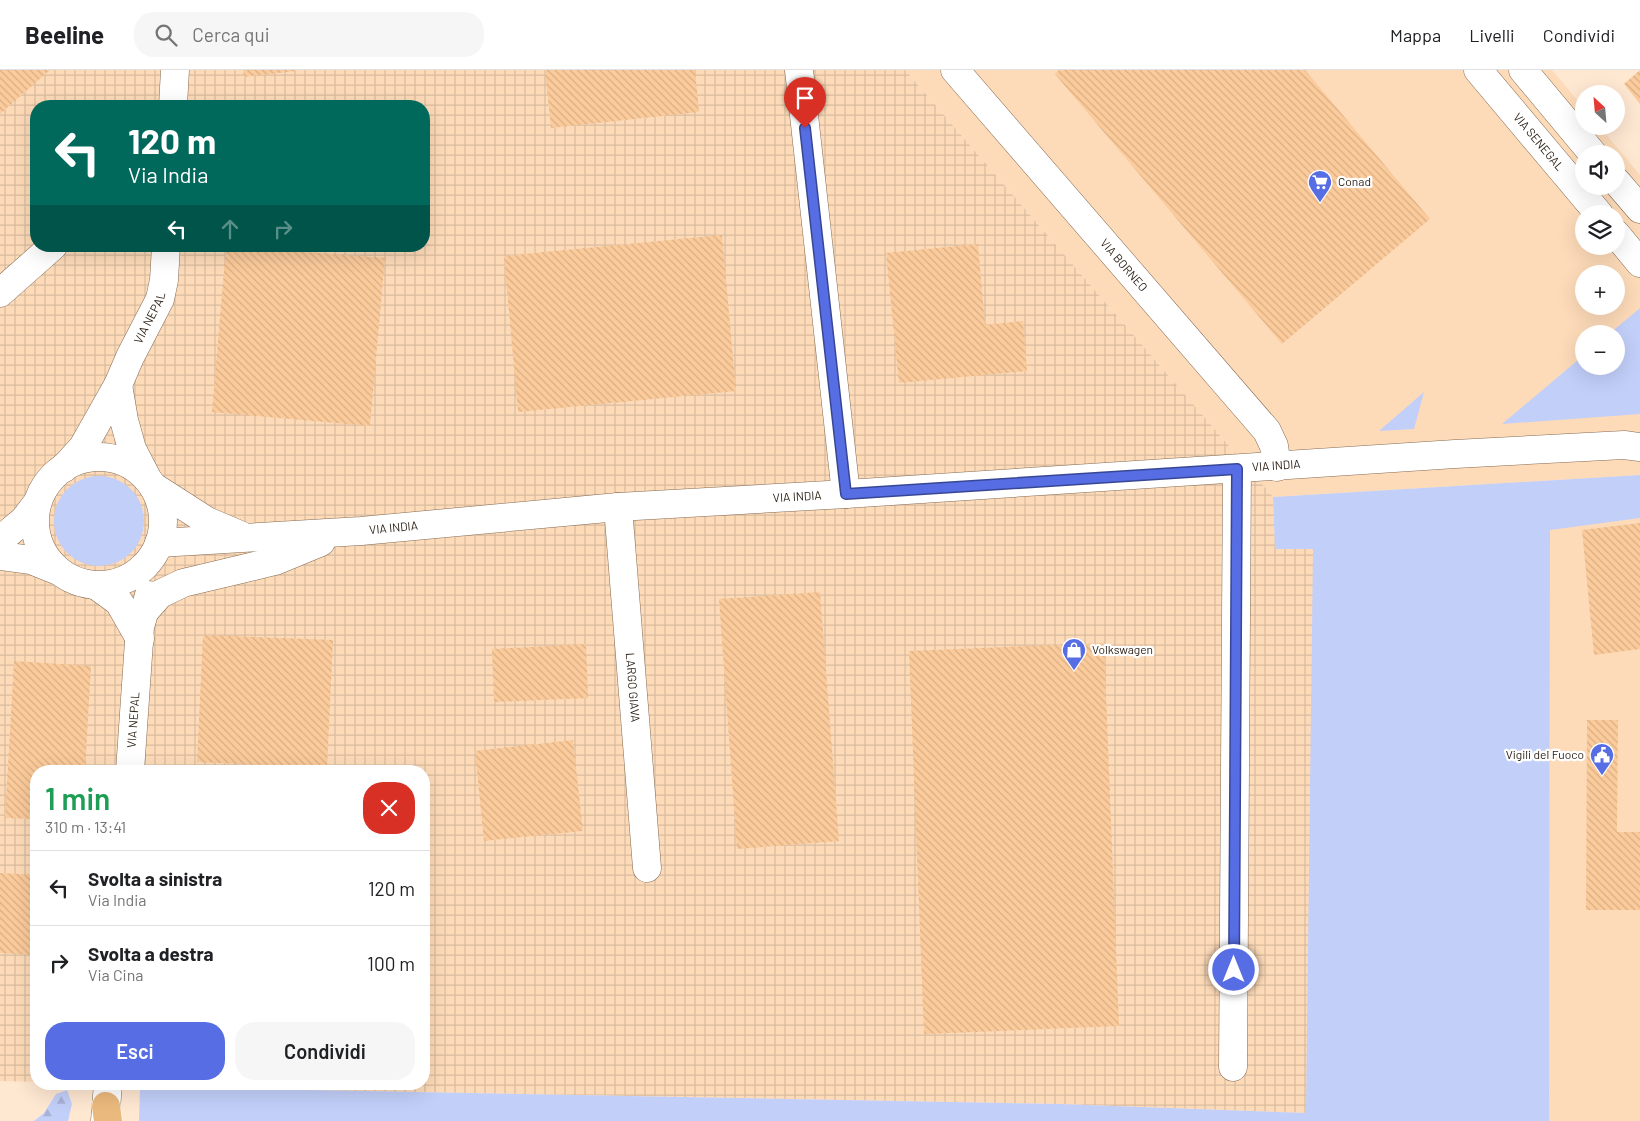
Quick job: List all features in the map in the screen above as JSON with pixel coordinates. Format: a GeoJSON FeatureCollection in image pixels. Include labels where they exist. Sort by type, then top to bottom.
{"type":"FeatureCollection","features":[{"type":"Feature","properties":{"kind":"street"},"geometry":{"type":"LineString","coordinates":[[173,100],[175,70]]}},
{"type":"Feature","properties":{"kind":"street"},"geometry":{"type":"LineString","coordinates":[[799,70],[846,494]]}},
{"type":"Feature","properties":{"kind":"street","name":"VIA BORNEO"},"geometry":{"type":"LineString","coordinates":[[955,70],[1266,431],[1274,446],[1277,467]]}},
{"type":"Feature","properties":{"kind":"street","name":"VIA SENEGAL"},"geometry":{"type":"LineString","coordinates":[[1478,70],[1591,205]]}},
{"type":"Feature","properties":{"kind":"street"},"geometry":{"type":"LineString","coordinates":[[1523,70],[1586,145]]}},
{"type":"Feature","properties":{"kind":"street"},"geometry":{"type":"LineString","coordinates":[[1625,192],[1640,209]]}},
{"type":"Feature","properties":{"kind":"street"},"geometry":{"type":"LineString","coordinates":[[1625,245],[1640,263]]}},
{"type":"Feature","properties":{"kind":"street"},"geometry":{"type":"LineString","coordinates":[[0,293],[46,252]]}},
{"type":"Feature","properties":{"kind":"street","name":"VIA NEPAL"},"geometry":{"type":"LineString","coordinates":[[158,546],[147,565],[132,576],[115,584],[97,586],[76,581],[56,570],[44,556],[37,539],[35,521],[37,503],[47,483],[83,448],[118,385],[130,357],[160,299],[164,280],[166,252]]}},
{"type":"Feature","properties":{"kind":"street","name":"VIA NEPAL"},"geometry":{"type":"LineString","coordinates":[[118,385],[124,420],[132,449],[161,505],[164,524],[144,612],[140,639],[130,765]]}},
{"type":"Feature","properties":{"kind":"street","name":"VIA INDIA"},"geometry":{"type":"LineString","coordinates":[[158,546],[246,537],[361,532],[618,507],[1635,443]]}},
{"type":"Feature","properties":{"kind":"street","name":"VIA NEPAL"},"geometry":{"type":"LineString","coordinates":[[64,468],[80,460],[98,457],[117,459],[134,467],[151,483]]}},
{"type":"Feature","properties":{"kind":"street"},"geometry":{"type":"LineString","coordinates":[[1233,1067],[1237,469]]}},
{"type":"Feature","properties":{"kind":"street","name":"VIA INDIA"},"geometry":{"type":"LineString","coordinates":[[151,483],[207,521],[246,537]]}},
{"type":"Feature","properties":{"kind":"street"},"geometry":{"type":"LineString","coordinates":[[0,540],[24,520],[37,503]]}},
{"type":"Feature","properties":{"kind":"street","name":"LARGO GIAVA"},"geometry":{"type":"LineString","coordinates":[[618,507],[647,868]]}},
{"type":"Feature","properties":{"kind":"street","name":"VIA INDIA"},"geometry":{"type":"LineString","coordinates":[[144,612],[160,594],[183,583],[274,561],[322,542],[361,532]]}},
{"type":"Feature","properties":{"kind":"street"},"geometry":{"type":"LineString","coordinates":[[0,556],[31,560],[56,570]]}},
{"type":"Feature","properties":{"kind":"street","name":"VIA NEPAL"},"geometry":{"type":"LineString","coordinates":[[97,586],[119,602],[140,639]]}},
{"type":"Feature","properties":{"kind":"shaded area"},"geometry":{"type":"Polygon","coordinates":[[[0,70],[905,70],[1273,497],[1275,549],[1314,549],[1307,1113],[1060,1104],[302,1090],[430,1090],[430,765],[30,765],[30,1082],[0,1081],[0,70]]]}},
{"type":"Feature","properties":{"kind":"shaded area"},"geometry":{"type":"Polygon","coordinates":[[[905,70],[1552,70],[1575,97],[1575,135],[1607,135],[1615,145],[1575,145],[1575,195],[1625,195],[1625,157],[1640,175],[1640,475],[1273,497],[905,70]]]}},
{"type":"Feature","properties":{"kind":"shaded area"},"geometry":{"type":"Polygon","coordinates":[[[1640,518],[1640,1121],[1549,1121],[1550,529],[1640,518]]]}},
{"type":"Feature","properties":{"kind":"green space"},"geometry":{"type":"Polygon","coordinates":[[[1640,308],[1640,414],[1502,424],[1575,363],[1575,375],[1625,375],[1625,325],[1620,325],[1640,308]]]}},
{"type":"Feature","properties":{"kind":"green space"},"geometry":{"type":"Polygon","coordinates":[[[1424,392],[1414,429],[1379,431],[1424,392]]]}},
{"type":"Feature","properties":{"kind":"green space"},"geometry":{"type":"Polygon","coordinates":[[[1640,475],[1640,518],[1550,530],[1549,1121],[139,1121],[140,1090],[302,1090],[1060,1104],[1306,1113],[1313,549],[1275,549],[1273,497],[1640,475]]]}},
{"type":"Feature","properties":{"kind":"green space"},"geometry":{"type":"Polygon","coordinates":[[[99,476],[116,479],[131,489],[141,504],[144,521],[141,538],[131,553],[116,563],[99,566],[82,563],[67,553],[57,538],[54,521],[57,504],[67,489],[82,479],[99,476]]]}},
{"type":"Feature","properties":{"kind":"green space"},"geometry":{"type":"Polygon","coordinates":[[[67,1090],[72,1104],[68,1121],[34,1121],[44,1113],[56,1094],[67,1090]]]}},
{"type":"Feature","properties":{"kind":"building"},"geometry":{"type":"Polygon","coordinates":[[[0,70],[50,70],[0,114],[0,70]]]}},
{"type":"Feature","properties":{"kind":"building"},"geometry":{"type":"Polygon","coordinates":[[[243,70],[296,70],[296,71],[244,77],[243,70]]]}},
{"type":"Feature","properties":{"kind":"building"},"geometry":{"type":"Polygon","coordinates":[[[545,70],[695,70],[699,112],[551,128],[545,70]]]}},
{"type":"Feature","properties":{"kind":"building"},"geometry":{"type":"Polygon","coordinates":[[[1059,70],[1305,70],[1430,219],[1282,344],[1055,74],[1059,70]]]}},
{"type":"Feature","properties":{"kind":"building"},"geometry":{"type":"Polygon","coordinates":[[[1640,70],[1640,104],[1625,85],[1640,70]]]}},
{"type":"Feature","properties":{"kind":"building"},"geometry":{"type":"Polygon","coordinates":[[[722,235],[736,391],[518,412],[504,256],[722,235]]]}},
{"type":"Feature","properties":{"kind":"building"},"geometry":{"type":"Polygon","coordinates":[[[978,244],[985,325],[1023,321],[1027,371],[899,383],[886,253],[978,244]]]}},
{"type":"Feature","properties":{"kind":"building"},"geometry":{"type":"Polygon","coordinates":[[[225,252],[306,252],[385,258],[370,426],[212,412],[225,252]]]}},
{"type":"Feature","properties":{"kind":"building"},"geometry":{"type":"Polygon","coordinates":[[[1640,523],[1640,649],[1594,655],[1582,530],[1640,523]]]}},
{"type":"Feature","properties":{"kind":"building"},"geometry":{"type":"Polygon","coordinates":[[[820,592],[839,841],[737,849],[719,599],[820,592]]]}},
{"type":"Feature","properties":{"kind":"building"},"geometry":{"type":"Polygon","coordinates":[[[203,635],[333,640],[327,765],[262,765],[197,762],[203,635]]]}},
{"type":"Feature","properties":{"kind":"building"},"geometry":{"type":"Polygon","coordinates":[[[1104,643],[1119,1026],[924,1034],[909,651],[1104,643]]]}},
{"type":"Feature","properties":{"kind":"building"},"geometry":{"type":"Polygon","coordinates":[[[586,644],[588,698],[494,702],[492,649],[586,644]]]}},
{"type":"Feature","properties":{"kind":"building"},"geometry":{"type":"Polygon","coordinates":[[[14,661],[91,666],[85,765],[30,765],[30,819],[5,818],[14,661]]]}},
{"type":"Feature","properties":{"kind":"building","name":"Vigili del Fuoco"},"geometry":{"type":"Polygon","coordinates":[[[1587,720],[1618,720],[1617,832],[1640,832],[1640,910],[1586,910],[1587,720]]]}},
{"type":"Feature","properties":{"kind":"building"},"geometry":{"type":"Polygon","coordinates":[[[573,740],[583,831],[484,841],[475,751],[573,740]]]}},
{"type":"Feature","properties":{"kind":"building"},"geometry":{"type":"Polygon","coordinates":[[[0,873],[30,875],[30,955],[0,953],[0,873]]]}},
{"type":"Feature","properties":{"kind":"place","name":"Conad"},"geometry":{"type":"Point","coordinates":[1320,203]}},
{"type":"Feature","properties":{"kind":"place","name":"Volkswagen"},"geometry":{"type":"Point","coordinates":[1074,671]}},
{"type":"Feature","properties":{"kind":"place","name":"Vigili del Fuoco"},"geometry":{"type":"Point","coordinates":[1602,776]}},
{"type":"Feature","properties":{"kind":"route"},"geometry":{"type":"LineString","coordinates":[[805,128],[846,494],[1237,469],[1234,970]]}}]}
